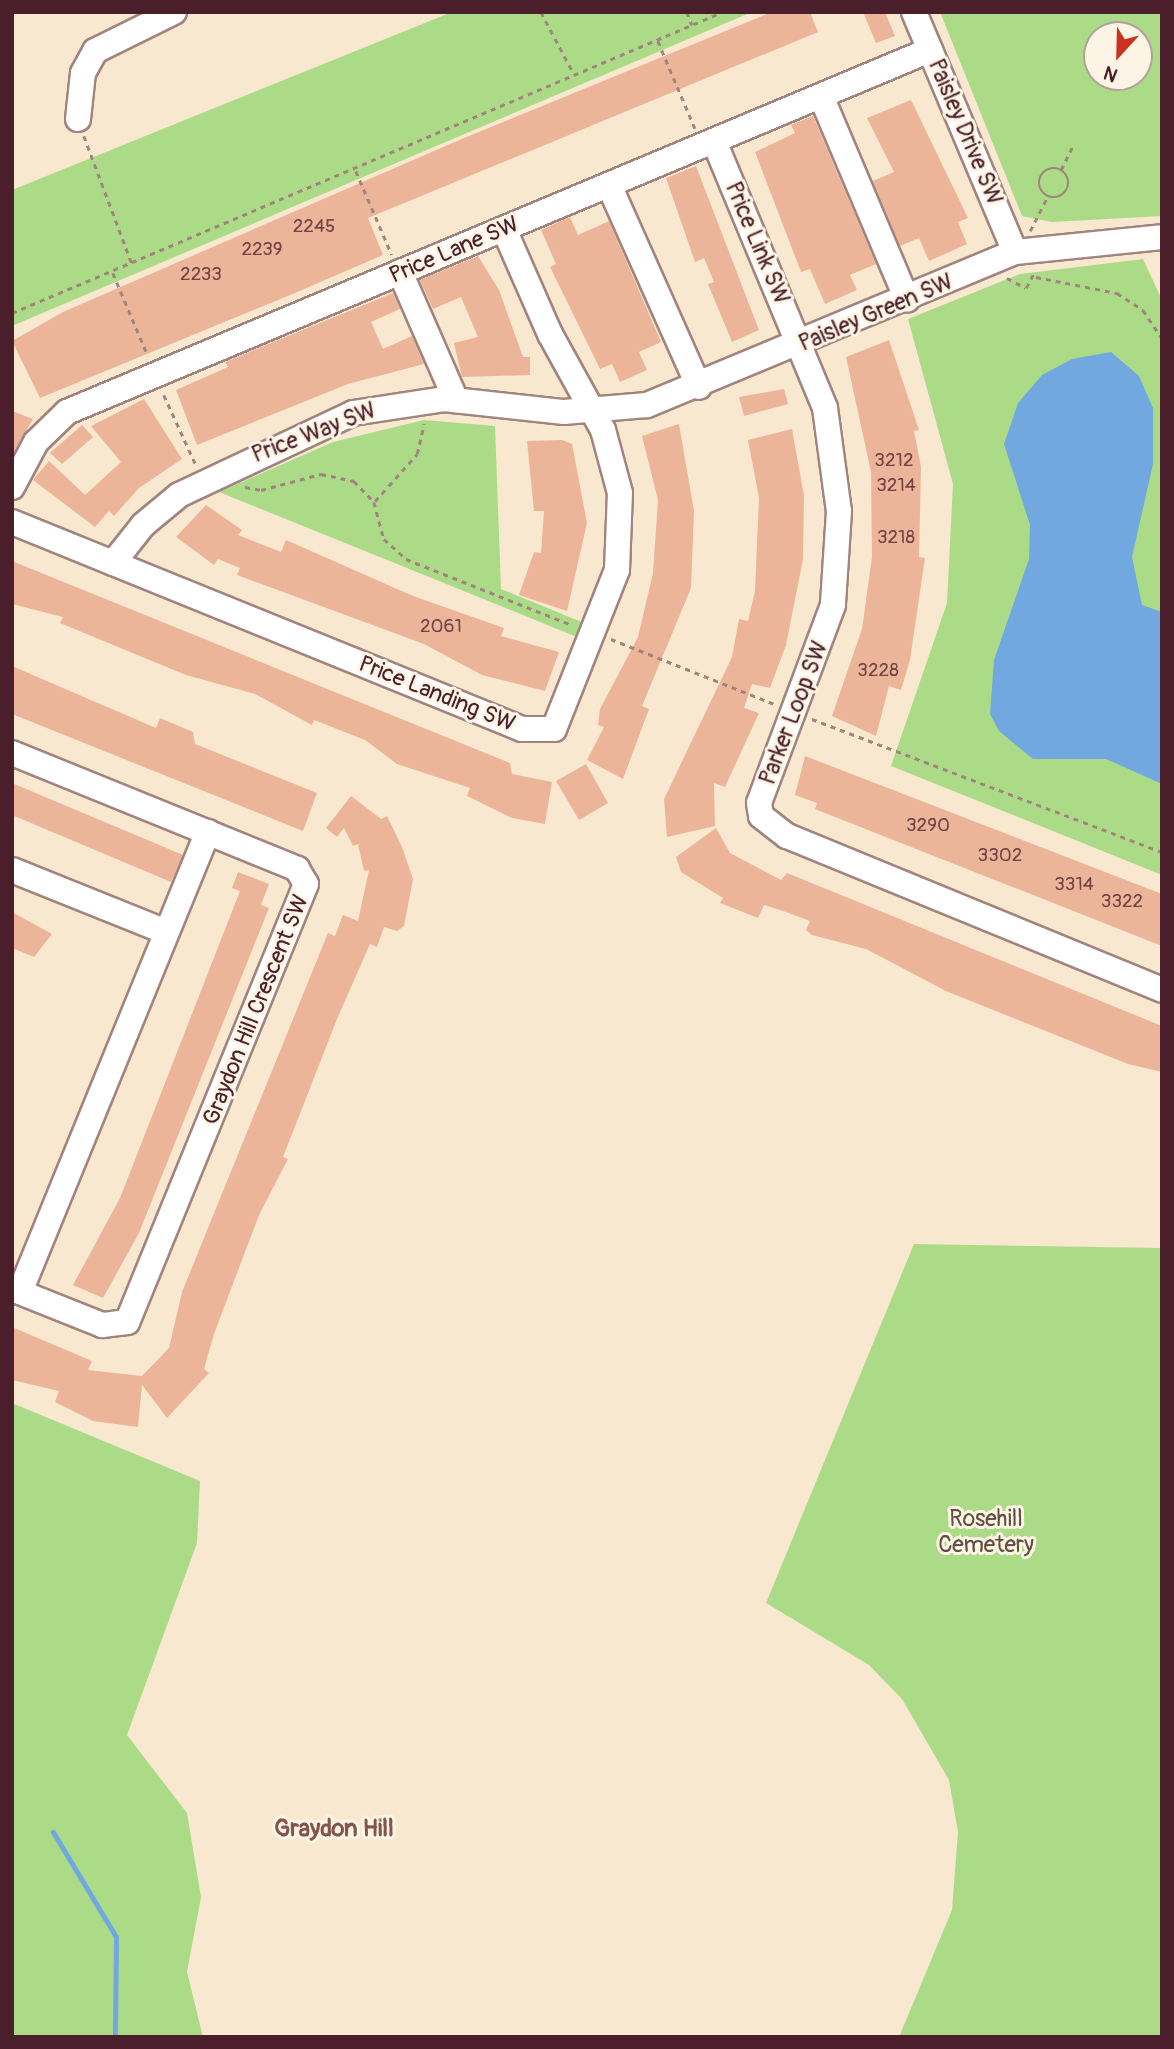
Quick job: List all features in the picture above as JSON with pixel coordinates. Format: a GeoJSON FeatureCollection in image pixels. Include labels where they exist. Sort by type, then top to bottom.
{"type":"FeatureCollection","features":[{"type":"Feature","properties":{"kind":"street"},"geometry":{"type":"LineString","coordinates":[[78,119],[83,73],[95,51],[174,12]]}},
{"type":"Feature","properties":{"kind":"street","name":"Paisley Drive SW"},"geometry":{"type":"LineString","coordinates":[[914,12],[1023,250]]}},
{"type":"Feature","properties":{"kind":"street","name":"Price Lane SW"},"geometry":{"type":"LineString","coordinates":[[12,487],[25,458],[56,418],[930,50]]}},
{"type":"Feature","properties":{"kind":"street"},"geometry":{"type":"LineString","coordinates":[[821,96],[907,300]]}},
{"type":"Feature","properties":{"kind":"street","name":"Price Link SW"},"geometry":{"type":"LineString","coordinates":[[708,143],[800,346]]}},
{"type":"Feature","properties":{"kind":"street"},"geometry":{"type":"LineString","coordinates":[[609,185],[699,387]]}},
{"type":"Feature","properties":{"kind":"street"},"geometry":{"type":"LineString","coordinates":[[504,229],[550,334],[594,412]]}},
{"type":"Feature","properties":{"kind":"street","name":"Paisley Green SW"},"geometry":{"type":"LineString","coordinates":[[594,412],[647,405],[699,387],[1023,250],[1162,237]]}},
{"type":"Feature","properties":{"kind":"street"},"geometry":{"type":"LineString","coordinates":[[400,272],[456,400]]}},
{"type":"Feature","properties":{"kind":"street","name":"Parker Loop SW"},"geometry":{"type":"LineString","coordinates":[[800,346],[832,443],[839,561],[820,652],[759,803],[761,816],[787,836],[1162,990]]}},
{"type":"Feature","properties":{"kind":"street","name":"Price Way SW"},"geometry":{"type":"LineString","coordinates":[[113,563],[143,525],[199,483],[353,412],[424,400],[456,400],[594,412]]}},
{"type":"Feature","properties":{"kind":"street","name":"Price Landing SW"},"geometry":{"type":"LineString","coordinates":[[12,522],[545,733],[569,695],[609,595],[621,547],[618,481],[594,412]]}},
{"type":"Feature","properties":{"kind":"street","name":"Graydon Hill Crescent SW"},"geometry":{"type":"LineString","coordinates":[[12,753],[297,869],[306,884],[143,1289],[127,1322],[112,1328],[16,1291]]}},
{"type":"Feature","properties":{"kind":"street"},"geometry":{"type":"LineString","coordinates":[[16,1291],[208,832]]}},
{"type":"Feature","properties":{"kind":"street"},"geometry":{"type":"LineString","coordinates":[[12,870],[166,932]]}},
{"type":"Feature","properties":{"kind":"path"},"geometry":{"type":"LineString","coordinates":[[541,12],[574,75]]}},
{"type":"Feature","properties":{"kind":"path"},"geometry":{"type":"LineString","coordinates":[[687,12],[692,24]]}},
{"type":"Feature","properties":{"kind":"path"},"geometry":{"type":"LineString","coordinates":[[12,313],[356,171],[722,12]]}},
{"type":"Feature","properties":{"kind":"path"},"geometry":{"type":"LineString","coordinates":[[658,40],[708,143]]}},
{"type":"Feature","properties":{"kind":"path"},"geometry":{"type":"LineString","coordinates":[[78,119],[132,264]]}},
{"type":"Feature","properties":{"kind":"path"},"geometry":{"type":"LineString","coordinates":[[1062,170],[1073,145]]}},
{"type":"Feature","properties":{"kind":"path"},"geometry":{"type":"LineString","coordinates":[[1048,196],[1066,192],[1069,183],[1062,170]]}},
{"type":"Feature","properties":{"kind":"path"},"geometry":{"type":"LineString","coordinates":[[1023,250],[1027,236],[1048,196],[1041,176],[1062,170]]}},
{"type":"Feature","properties":{"kind":"path"},"geometry":{"type":"LineString","coordinates":[[356,171],[400,272]]}},
{"type":"Feature","properties":{"kind":"path"},"geometry":{"type":"LineString","coordinates":[[113,273],[153,367]]}},
{"type":"Feature","properties":{"kind":"path"},"geometry":{"type":"LineString","coordinates":[[1036,277],[1117,293],[1143,310],[1162,338]]}},
{"type":"Feature","properties":{"kind":"path"},"geometry":{"type":"LineString","coordinates":[[159,383],[197,467]]}},
{"type":"Feature","properties":{"kind":"path"},"geometry":{"type":"LineString","coordinates":[[374,502],[424,441],[424,400]]}},
{"type":"Feature","properties":{"kind":"path"},"geometry":{"type":"LineString","coordinates":[[237,480],[261,490],[305,476],[339,475],[374,502],[384,539],[406,559],[581,629]]}},
{"type":"Feature","properties":{"kind":"path"},"geometry":{"type":"LineString","coordinates":[[605,637],[783,708]]}},
{"type":"Feature","properties":{"kind":"path"},"geometry":{"type":"LineString","coordinates":[[808,718],[1162,852]]}},
{"type":"Feature","properties":{"kind":"green space"},"geometry":{"type":"Polygon","coordinates":[[[452,12],[752,12],[12,326],[12,190],[452,12]]]}},
{"type":"Feature","properties":{"kind":"green space"},"geometry":{"type":"Polygon","coordinates":[[[940,12],[1162,12],[1162,216],[1052,222],[1022,216],[940,12]]]}},
{"type":"Feature","properties":{"kind":"green space"},"geometry":{"type":"Polygon","coordinates":[[[1143,259],[1162,300],[1162,875],[891,766],[947,603],[953,484],[908,319],[1020,274],[1143,259]]]}},
{"type":"Feature","properties":{"kind":"green space"},"geometry":{"type":"Polygon","coordinates":[[[424,420],[495,426],[501,589],[584,623],[577,637],[219,492],[333,442],[424,420]]]}},
{"type":"Feature","properties":{"kind":"green space","name":"Rosehill Cemetery"},"geometry":{"type":"Polygon","coordinates":[[[914,1244],[1162,1248],[1162,2037],[899,2037],[952,1910],[958,1832],[949,1780],[902,1699],[869,1665],[766,1603],[914,1244]]]}},
{"type":"Feature","properties":{"kind":"green space"},"geometry":{"type":"Polygon","coordinates":[[[12,1403],[200,1481],[197,1543],[127,1735],[187,1813],[201,1897],[187,1972],[203,2037],[12,2037],[12,1403]]]}},
{"type":"Feature","properties":{"kind":"water"},"geometry":{"type":"Polygon","coordinates":[[[1111,352],[1139,376],[1153,408],[1153,464],[1132,557],[1142,605],[1162,612],[1162,784],[1106,759],[1033,759],[999,731],[990,714],[994,660],[1029,559],[1030,525],[1004,444],[1018,403],[1042,375],[1072,359],[1111,352]]]}},
{"type":"Feature","properties":{"kind":"building"},"geometry":{"type":"Polygon","coordinates":[[[772,12],[810,12],[818,32],[368,218],[383,255],[40,398],[12,341],[63,312],[464,138],[772,12]]]}},
{"type":"Feature","properties":{"kind":"building"},"geometry":{"type":"Polygon","coordinates":[[[863,12],[885,12],[895,36],[876,43],[863,12]]]}},
{"type":"Feature","properties":{"kind":"building"},"geometry":{"type":"Polygon","coordinates":[[[911,100],[968,218],[958,222],[967,244],[929,261],[919,238],[900,246],[873,181],[894,172],[867,118],[911,100]]]}},
{"type":"Feature","properties":{"kind":"building"},"geometry":{"type":"Polygon","coordinates":[[[813,116],[876,264],[850,275],[857,290],[825,304],[810,269],[801,272],[755,152],[795,133],[791,125],[813,116]]]}},
{"type":"Feature","properties":{"kind":"building"},"geometry":{"type":"Polygon","coordinates":[[[696,166],[759,330],[732,342],[708,284],[714,282],[704,258],[695,262],[666,178],[696,166]]]}},
{"type":"Feature","properties":{"kind":"building"},"geometry":{"type":"Polygon","coordinates":[[[570,217],[578,235],[609,221],[661,342],[639,352],[647,370],[620,382],[612,364],[600,369],[550,267],[556,264],[541,230],[570,217]]]}},
{"type":"Feature","properties":{"kind":"building"},"geometry":{"type":"Polygon","coordinates":[[[478,256],[499,290],[523,357],[530,357],[530,375],[462,377],[454,343],[478,337],[461,297],[433,309],[420,280],[478,256]]]}},
{"type":"Feature","properties":{"kind":"building"},"geometry":{"type":"Polygon","coordinates":[[[393,293],[400,309],[371,322],[383,349],[412,336],[424,364],[348,384],[197,445],[176,390],[228,367],[225,362],[393,293]]]}},
{"type":"Feature","properties":{"kind":"building"},"geometry":{"type":"Polygon","coordinates":[[[889,340],[919,430],[914,431],[921,467],[919,557],[925,558],[910,660],[901,690],[889,686],[876,736],[832,716],[862,629],[872,557],[871,472],[846,357],[889,340]]]}},
{"type":"Feature","properties":{"kind":"building"},"geometry":{"type":"Polygon","coordinates":[[[784,389],[788,404],[744,416],[739,397],[784,389]]]}},
{"type":"Feature","properties":{"kind":"building"},"geometry":{"type":"Polygon","coordinates":[[[144,399],[182,459],[139,488],[114,516],[109,511],[95,527],[33,480],[49,461],[85,495],[121,462],[91,426],[144,399]]]}},
{"type":"Feature","properties":{"kind":"building"},"geometry":{"type":"Polygon","coordinates":[[[12,411],[33,419],[12,455],[12,411]]]}},
{"type":"Feature","properties":{"kind":"building"},"geometry":{"type":"Polygon","coordinates":[[[679,424],[694,511],[691,588],[642,706],[649,709],[623,779],[587,760],[604,727],[598,725],[600,709],[638,637],[653,573],[658,500],[642,436],[679,424]]]}},
{"type":"Feature","properties":{"kind":"building"},"geometry":{"type":"Polygon","coordinates":[[[82,425],[93,437],[62,464],[50,453],[82,425]]]}},
{"type":"Feature","properties":{"kind":"building"},"geometry":{"type":"Polygon","coordinates":[[[792,429],[804,496],[803,559],[786,645],[770,688],[752,684],[744,708],[759,713],[725,787],[714,783],[715,826],[667,837],[664,799],[732,657],[739,619],[748,621],[755,591],[759,498],[748,440],[792,429]]]}},
{"type":"Feature","properties":{"kind":"building"},"geometry":{"type":"Polygon","coordinates":[[[562,440],[572,444],[587,523],[567,611],[519,595],[534,552],[541,553],[544,511],[534,511],[527,441],[562,440]]]}},
{"type":"Feature","properties":{"kind":"building"},"geometry":{"type":"Polygon","coordinates":[[[206,505],[242,530],[238,535],[281,552],[286,540],[413,596],[504,628],[501,636],[559,652],[545,691],[482,675],[424,644],[237,575],[240,568],[218,559],[214,565],[176,537],[206,505]]]}},
{"type":"Feature","properties":{"kind":"building"},"geometry":{"type":"Polygon","coordinates":[[[12,561],[510,763],[512,774],[552,782],[545,824],[512,818],[467,796],[470,788],[397,764],[365,740],[314,720],[312,725],[255,694],[186,675],[60,623],[63,617],[12,604],[12,561]]]}},
{"type":"Feature","properties":{"kind":"building"},"geometry":{"type":"Polygon","coordinates":[[[12,666],[156,728],[160,718],[193,732],[195,744],[317,793],[303,831],[12,714],[12,666]]]}},
{"type":"Feature","properties":{"kind":"building"},"geometry":{"type":"Polygon","coordinates":[[[805,756],[1162,894],[1162,946],[815,809],[817,803],[795,795],[805,756]]]}},
{"type":"Feature","properties":{"kind":"building"},"geometry":{"type":"Polygon","coordinates":[[[586,764],[608,803],[579,820],[556,781],[586,764]]]}},
{"type":"Feature","properties":{"kind":"building"},"geometry":{"type":"Polygon","coordinates":[[[12,783],[183,855],[171,882],[12,815],[12,783]]]}},
{"type":"Feature","properties":{"kind":"building"},"geometry":{"type":"Polygon","coordinates":[[[351,796],[381,819],[387,816],[402,847],[413,879],[404,926],[397,931],[384,927],[377,947],[370,944],[337,1019],[283,1157],[288,1159],[259,1215],[214,1334],[204,1369],[209,1373],[167,1418],[142,1385],[138,1427],[93,1421],[55,1402],[59,1391],[12,1380],[12,1327],[92,1361],[88,1370],[142,1376],[169,1348],[182,1292],[328,933],[335,936],[343,915],[358,921],[369,870],[364,871],[358,844],[353,846],[344,828],[337,837],[326,828],[351,796]]]}},
{"type":"Feature","properties":{"kind":"building"},"geometry":{"type":"Polygon","coordinates":[[[716,828],[730,853],[781,880],[787,873],[1162,1026],[1162,1072],[1128,1064],[946,991],[866,949],[812,935],[806,930],[810,921],[764,905],[758,918],[720,903],[723,898],[681,872],[676,857],[716,828]]]}},
{"type":"Feature","properties":{"kind":"building"},"geometry":{"type":"Polygon","coordinates":[[[238,872],[269,884],[261,905],[269,908],[139,1233],[103,1298],[73,1285],[120,1198],[240,891],[232,888],[238,872]]]}},
{"type":"Feature","properties":{"kind":"building"},"geometry":{"type":"Polygon","coordinates":[[[12,912],[52,934],[34,957],[12,948],[12,912]]]}},
{"type":"Feature","properties":{"kind":"waterway"},"geometry":{"type":"LineString","coordinates":[[53,1832],[116,1937],[115,2037]]}},
{"type":"Feature","properties":{"kind":"district","name":"Graydon Hill"},"geometry":{"type":"Point","coordinates":[334,1829]}}]}
